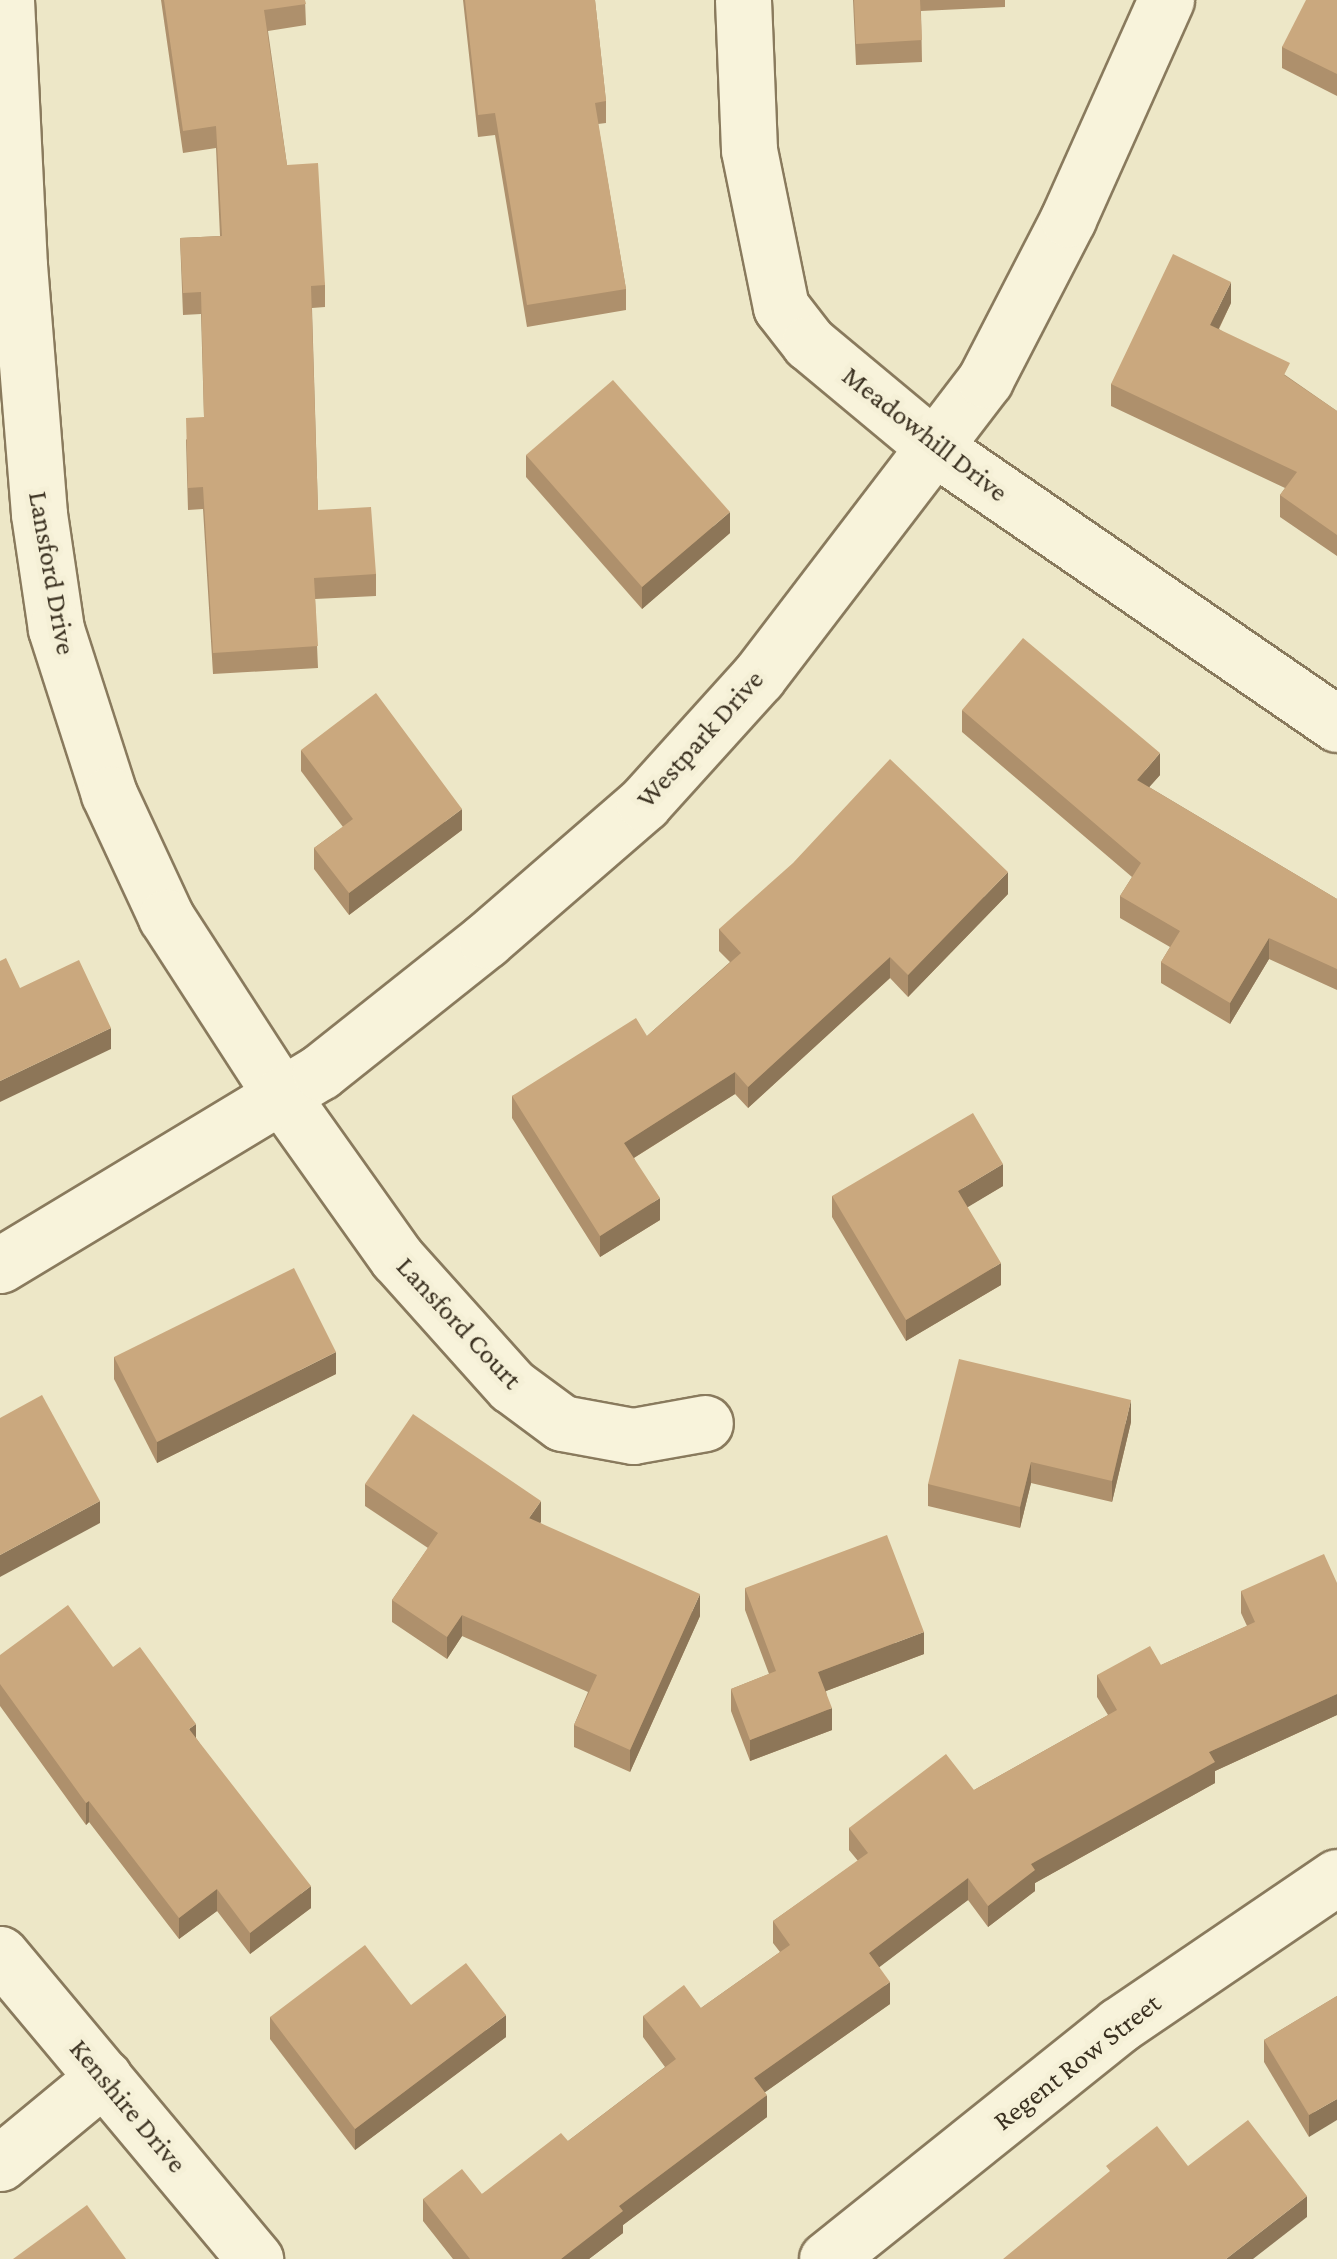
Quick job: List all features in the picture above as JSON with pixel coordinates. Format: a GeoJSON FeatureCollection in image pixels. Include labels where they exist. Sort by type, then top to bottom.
{"type":"FeatureCollection","features":[{"type":"Feature","properties":{"kind":"street","name":"Lansford Drive"},"geometry":{"type":"LineString","coordinates":[[6,0],[20,284],[40,514],[56,629],[109,794],[166,917],[281,1094]]}},
{"type":"Feature","properties":{"kind":"street","name":"Meadowhill Drive"},"geometry":{"type":"LineString","coordinates":[[743,0],[749,150],[781,307],[809,343],[934,447],[1337,724]]}},
{"type":"Feature","properties":{"kind":"street","name":"Westpark Drive"},"geometry":{"type":"LineString","coordinates":[[0,1264],[320,1072],[486,940],[644,803],[758,677],[985,380],[1068,219],[1166,0]]}},
{"type":"Feature","properties":{"kind":"street","name":"Lansford Court"},"geometry":{"type":"LineString","coordinates":[[281,1094],[397,1258],[512,1386],[562,1423],[633,1436],[706,1423]]}},
{"type":"Feature","properties":{"kind":"street","name":"Regent Row Street"},"geometry":{"type":"LineString","coordinates":[[827,2259],[1120,2025],[1337,1877]]}},
{"type":"Feature","properties":{"kind":"street","name":"Kenshire Drive"},"geometry":{"type":"LineString","coordinates":[[0,1954],[255,2259]]}},
{"type":"Feature","properties":{"kind":"street"},"geometry":{"type":"LineString","coordinates":[[0,2163],[104,2077]]}},
{"type":"Feature","properties":{"kind":"building"},"geometry":{"type":"Polygon","coordinates":[[[164,0],[305,0],[306,4],[264,10],[287,165],[318,163],[325,285],[311,286],[318,510],[371,507],[376,574],[314,578],[318,646],[213,653],[203,487],[188,488],[186,418],[204,417],[201,292],[183,293],[180,238],[222,236],[216,126],[183,131],[164,0]]]}},
{"type":"Feature","properties":{"kind":"building"},"geometry":{"type":"Polygon","coordinates":[[[465,0],[595,0],[606,101],[595,103],[626,289],[527,305],[495,113],[478,115],[465,0]]]}},
{"type":"Feature","properties":{"kind":"building"},"geometry":{"type":"Polygon","coordinates":[[[854,0],[920,0],[922,40],[856,44],[854,0]]]}},
{"type":"Feature","properties":{"kind":"building"},"geometry":{"type":"Polygon","coordinates":[[[1306,0],[1337,0],[1337,74],[1282,47],[1306,0]]]}},
{"type":"Feature","properties":{"kind":"building"},"geometry":{"type":"Polygon","coordinates":[[[1173,254],[1231,282],[1210,325],[1290,363],[1284,375],[1337,411],[1337,535],[1280,495],[1297,472],[1111,384],[1173,254]]]}},
{"type":"Feature","properties":{"kind":"building"},"geometry":{"type":"Polygon","coordinates":[[[613,380],[730,512],[642,587],[526,455],[613,380]]]}},
{"type":"Feature","properties":{"kind":"building"},"geometry":{"type":"Polygon","coordinates":[[[1023,638],[1160,753],[1137,780],[1337,899],[1337,969],[1269,938],[1230,1003],[1161,962],[1180,931],[1120,896],[1141,863],[962,710],[1023,638]]]}},
{"type":"Feature","properties":{"kind":"building"},"geometry":{"type":"Polygon","coordinates":[[[376,693],[462,809],[349,893],[314,848],[353,819],[301,750],[376,693]]]}},
{"type":"Feature","properties":{"kind":"building"},"geometry":{"type":"Polygon","coordinates":[[[890,759],[1008,872],[908,975],[890,957],[748,1087],[735,1072],[624,1143],[660,1198],[600,1236],[512,1096],[636,1018],[647,1036],[741,953],[719,929],[793,863],[890,759]]]}},
{"type":"Feature","properties":{"kind":"building"},"geometry":{"type":"Polygon","coordinates":[[[6,958],[20,988],[79,960],[111,1028],[0,1081],[0,961],[6,958]]]}},
{"type":"Feature","properties":{"kind":"building"},"geometry":{"type":"Polygon","coordinates":[[[973,1113],[1003,1164],[958,1191],[1001,1263],[906,1320],[832,1196],[973,1113]]]}},
{"type":"Feature","properties":{"kind":"building"},"geometry":{"type":"Polygon","coordinates":[[[294,1268],[336,1352],[157,1442],[114,1357],[294,1268]]]}},
{"type":"Feature","properties":{"kind":"building"},"geometry":{"type":"Polygon","coordinates":[[[959,1359],[1131,1400],[1112,1481],[1031,1462],[1020,1507],[928,1484],[959,1359]]]}},
{"type":"Feature","properties":{"kind":"building"},"geometry":{"type":"Polygon","coordinates":[[[42,1395],[100,1501],[0,1555],[0,1418],[42,1395]]]}},
{"type":"Feature","properties":{"kind":"building"},"geometry":{"type":"Polygon","coordinates":[[[413,1414],[541,1501],[529,1518],[700,1594],[630,1750],[574,1725],[597,1675],[462,1615],[447,1637],[392,1600],[438,1533],[365,1484],[413,1414]]]}},
{"type":"Feature","properties":{"kind":"building"},"geometry":{"type":"Polygon","coordinates":[[[887,1535],[924,1632],[818,1672],[832,1708],[750,1740],[731,1689],[776,1671],[745,1588],[887,1535]]]}},
{"type":"Feature","properties":{"kind":"building"},"geometry":{"type":"Polygon","coordinates":[[[1324,1554],[1337,1583],[1337,1694],[1209,1752],[1215,1762],[1031,1864],[1035,1870],[988,1906],[968,1878],[869,1953],[890,1982],[754,2078],[767,2095],[619,2206],[623,2211],[561,2259],[470,2259],[423,2199],[462,2169],[482,2194],[561,2133],[568,2141],[676,2059],[643,2016],[684,1985],[701,2008],[790,1945],[773,1921],[868,1853],[849,1828],[946,1754],[974,1790],[1117,1710],[1097,1675],[1150,1646],[1161,1665],[1255,1622],[1241,1591],[1324,1554]]]}},
{"type":"Feature","properties":{"kind":"building"},"geometry":{"type":"Polygon","coordinates":[[[68,1605],[113,1667],[140,1647],[196,1724],[189,1729],[311,1886],[250,1933],[217,1889],[179,1918],[89,1801],[86,1803],[0,1684],[0,1655],[68,1605]]]}},
{"type":"Feature","properties":{"kind":"building"},"geometry":{"type":"Polygon","coordinates":[[[365,1945],[411,2005],[466,1963],[506,2015],[355,2129],[270,2017],[365,1945]]]}},
{"type":"Feature","properties":{"kind":"building"},"geometry":{"type":"Polygon","coordinates":[[[1337,1996],[1337,2099],[1309,2115],[1264,2040],[1337,1996]]]}},
{"type":"Feature","properties":{"kind":"building"},"geometry":{"type":"Polygon","coordinates":[[[1248,2120],[1307,2196],[1226,2259],[1003,2259],[1110,2171],[1106,2166],[1157,2126],[1188,2166],[1248,2120]]]}},
{"type":"Feature","properties":{"kind":"building"},"geometry":{"type":"Polygon","coordinates":[[[87,2205],[126,2259],[13,2259],[87,2205]]]}}]}
